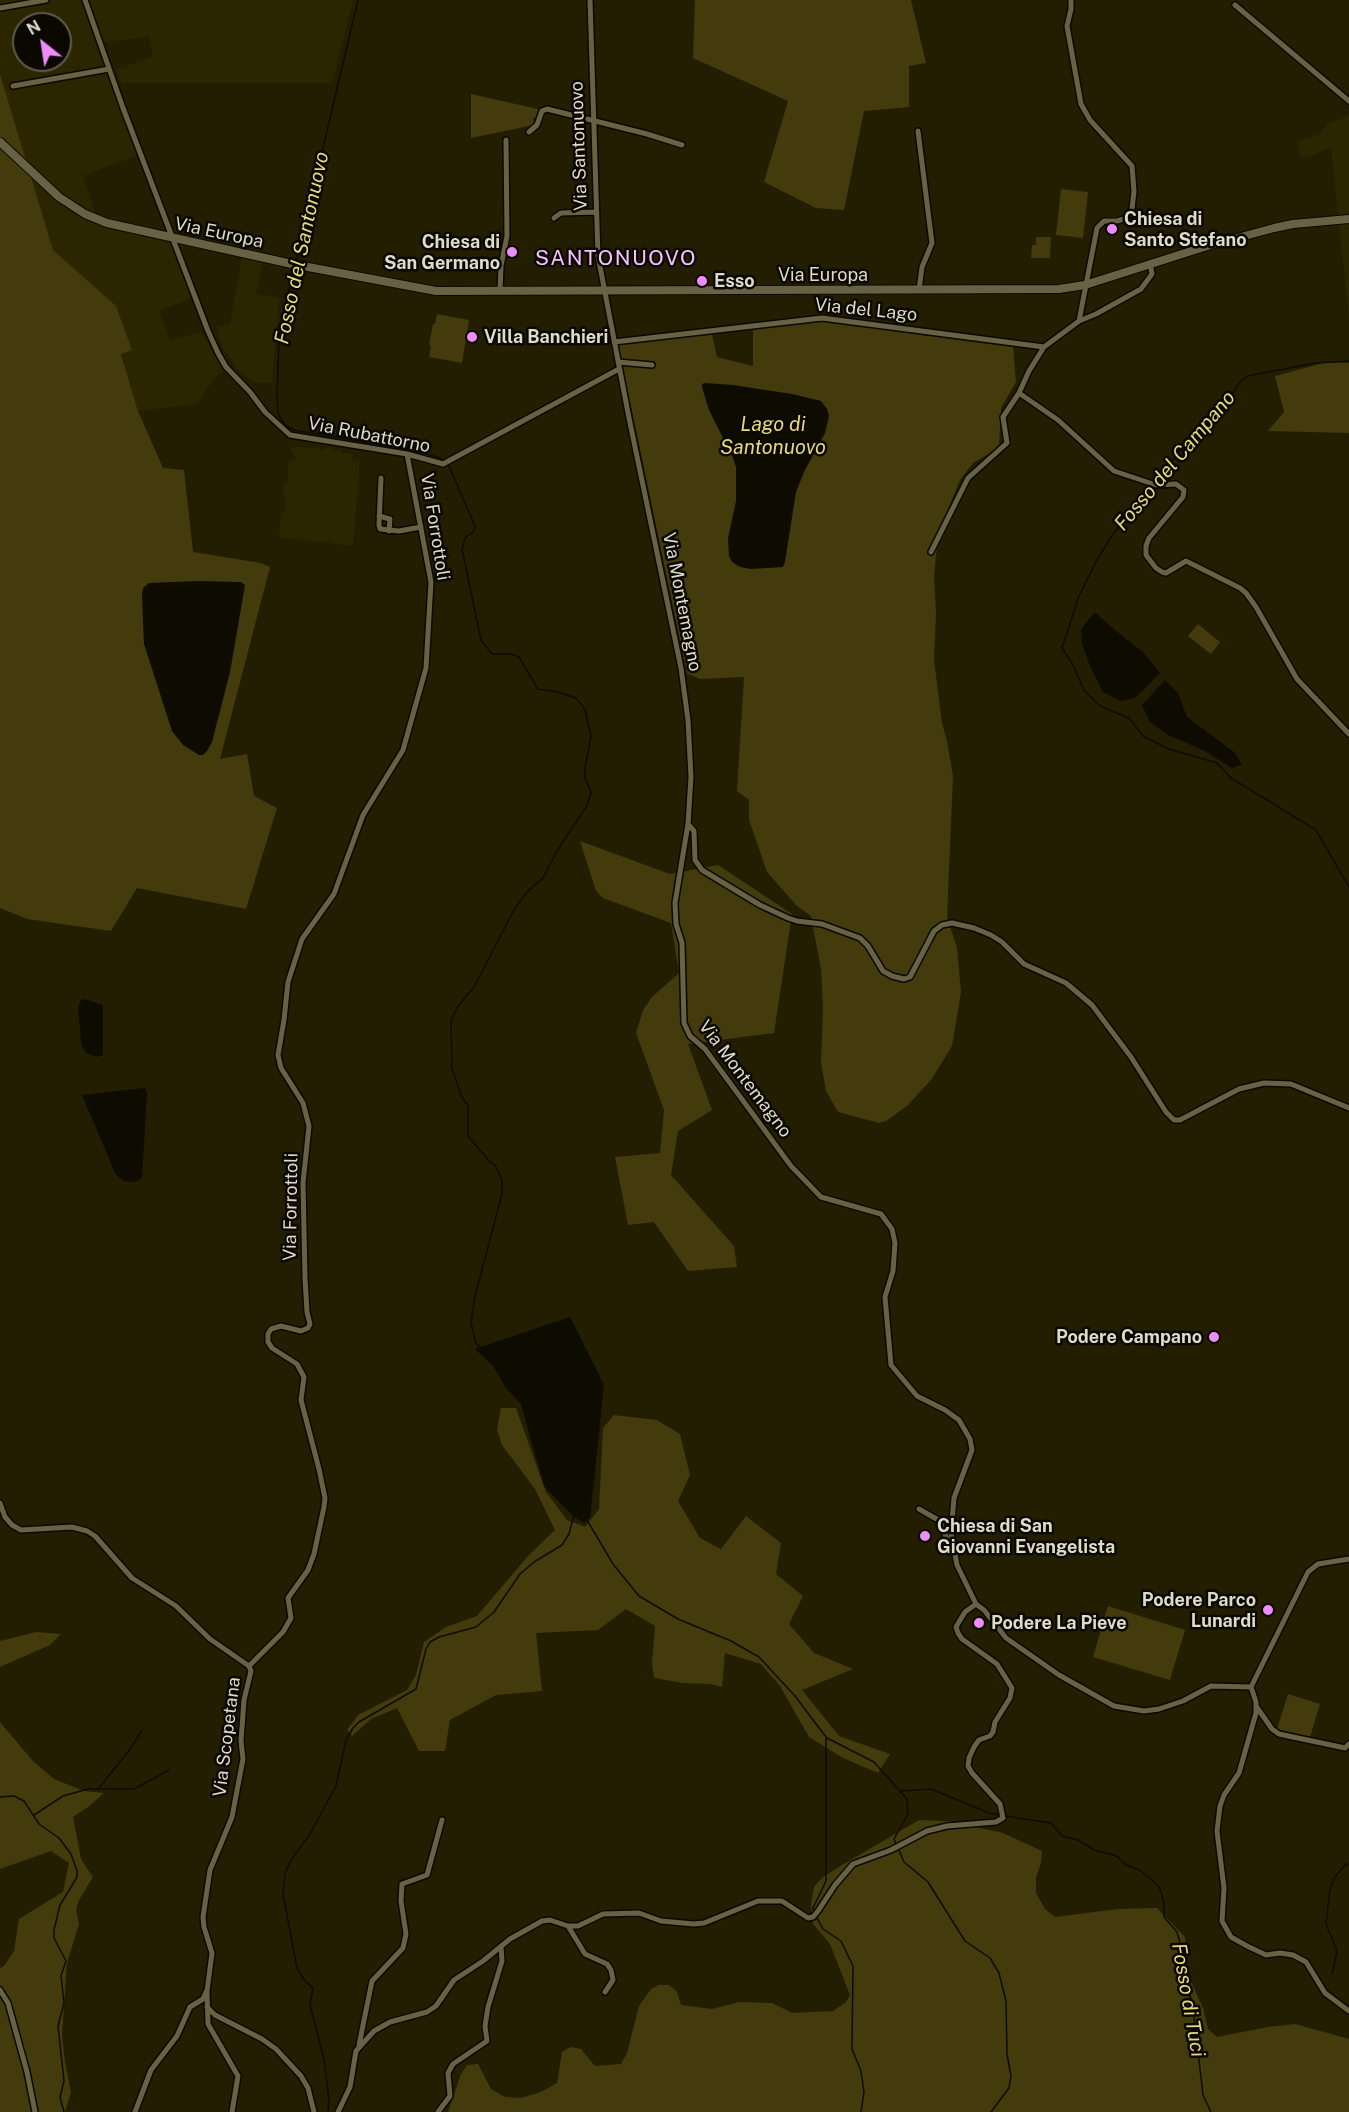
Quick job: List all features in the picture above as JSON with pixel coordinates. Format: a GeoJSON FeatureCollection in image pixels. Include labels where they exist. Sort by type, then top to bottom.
{"type":"FeatureCollection","features":[{"type":"Feature","properties":{"kind":"main road","name":"Via Europa"},"geometry":{"type":"LineString","coordinates":[[0,142],[45,186],[78,210],[107,224],[422,290],[1059,289],[1085,285],[1150,263],[1274,228],[1349,219]]}},
{"type":"Feature","properties":{"kind":"street"},"geometry":{"type":"LineString","coordinates":[[0,8],[46,0]]}},
{"type":"Feature","properties":{"kind":"street","name":"Via Rubattorno"},"geometry":{"type":"LineString","coordinates":[[85,0],[109,69],[218,353],[226,367],[276,424],[292,436],[446,462],[618,366]]}},
{"type":"Feature","properties":{"kind":"street","name":"Via Santonuovo"},"geometry":{"type":"LineString","coordinates":[[590,0],[596,212],[598,256],[603,291]]}},
{"type":"Feature","properties":{"kind":"street"},"geometry":{"type":"LineString","coordinates":[[1071,0],[1067,26],[1081,104],[1090,120],[1132,165],[1134,191],[1132,209],[1127,218],[1117,221],[1104,220],[1097,228],[1079,321]]}},
{"type":"Feature","properties":{"kind":"street"},"geometry":{"type":"LineString","coordinates":[[1235,5],[1349,101]]}},
{"type":"Feature","properties":{"kind":"street"},"geometry":{"type":"LineString","coordinates":[[14,86],[109,69]]}},
{"type":"Feature","properties":{"kind":"street"},"geometry":{"type":"LineString","coordinates":[[529,132],[535,128],[545,108],[682,145]]}},
{"type":"Feature","properties":{"kind":"street"},"geometry":{"type":"LineString","coordinates":[[918,131],[932,243],[922,267],[919,290]]}},
{"type":"Feature","properties":{"kind":"street"},"geometry":{"type":"LineString","coordinates":[[500,291],[501,266],[507,236],[506,140]]}},
{"type":"Feature","properties":{"kind":"street"},"geometry":{"type":"LineString","coordinates":[[554,218],[561,213],[596,212]]}},
{"type":"Feature","properties":{"kind":"street"},"geometry":{"type":"LineString","coordinates":[[931,552],[968,478],[1007,443],[1003,417],[1044,347],[1079,321],[1142,289],[1152,274],[1150,263]]}},
{"type":"Feature","properties":{"kind":"street","name":"Via Montemagno"},"geometry":{"type":"LineString","coordinates":[[603,291],[681,668],[688,720],[691,777],[688,824],[675,903],[676,924],[682,943],[684,1023],[690,1036],[705,1049],[791,1166],[821,1197],[881,1214],[892,1229],[895,1243],[893,1271],[885,1297],[891,1365],[916,1396],[945,1410],[959,1420],[970,1439],[972,1450],[954,1498],[951,1533],[957,1565],[976,1604],[984,1610],[1006,1638],[1059,1675],[1114,1706],[1137,1710],[1159,1709],[1183,1701],[1211,1686],[1251,1688]]}},
{"type":"Feature","properties":{"kind":"street","name":"Via del Lago"},"geometry":{"type":"LineString","coordinates":[[614,342],[822,318],[1044,347]]}},
{"type":"Feature","properties":{"kind":"street"},"geometry":{"type":"LineString","coordinates":[[618,366],[652,365]]}},
{"type":"Feature","properties":{"kind":"street"},"geometry":{"type":"LineString","coordinates":[[1019,393],[1058,420],[1114,471],[1152,484],[1176,484],[1184,490],[1183,497],[1149,537],[1146,555],[1156,568],[1166,573],[1186,561],[1246,593],[1297,680],[1349,734]]}},
{"type":"Feature","properties":{"kind":"street","name":"Via Forrottoli"},"geometry":{"type":"LineString","coordinates":[[249,1666],[283,1632],[291,1618],[288,1598],[300,1583],[311,1562],[323,1517],[325,1498],[301,1400],[304,1377],[297,1364],[272,1348],[268,1342],[271,1329],[281,1326],[301,1331],[308,1328],[310,1324],[305,1278],[303,1183],[309,1126],[303,1103],[281,1068],[278,1054],[288,982],[302,939],[334,894],[363,815],[403,750],[426,668],[431,582],[407,454]]}},
{"type":"Feature","properties":{"kind":"street"},"geometry":{"type":"LineString","coordinates":[[381,478],[380,529],[389,531],[421,527]]}},
{"type":"Feature","properties":{"kind":"street"},"geometry":{"type":"LineString","coordinates":[[379,516],[390,519],[389,531]]}},
{"type":"Feature","properties":{"kind":"street"},"geometry":{"type":"LineString","coordinates":[[688,824],[694,831],[695,860],[702,870],[760,905],[788,918],[822,924],[860,938],[868,946],[883,971],[892,976],[904,979],[910,977],[934,931],[942,925],[952,923],[991,935],[1002,942],[1024,964],[1066,983],[1092,1005],[1131,1057],[1166,1112],[1174,1120],[1180,1120],[1239,1089],[1264,1083],[1291,1084],[1349,1108]]}},
{"type":"Feature","properties":{"kind":"street","name":"Via Scopetana"},"geometry":{"type":"LineString","coordinates":[[0,1503],[5,1517],[21,1530],[72,1527],[87,1531],[102,1544],[132,1578],[176,1606],[210,1639],[249,1666],[251,1671],[244,1700],[241,1741],[243,1759],[231,1817],[210,1870],[203,1917],[212,1953],[207,1991],[208,2024],[238,2076],[232,2112]]}},
{"type":"Feature","properties":{"kind":"street"},"geometry":{"type":"LineString","coordinates":[[919,1509],[940,1521],[957,1565]]}},
{"type":"Feature","properties":{"kind":"street"},"geometry":{"type":"LineString","coordinates":[[1349,1559],[1318,1564],[1308,1572],[1251,1688],[1256,1706],[1272,1729],[1279,1734],[1345,1748],[1349,1744]]}},
{"type":"Feature","properties":{"kind":"street"},"geometry":{"type":"LineString","coordinates":[[358,2047],[374,2031],[390,2022],[427,2012],[436,2006],[454,1980],[501,1946],[542,1921],[550,1920],[568,1926],[578,1926],[595,1916],[610,1913],[639,1913],[661,1921],[694,1924],[704,1923],[758,1901],[782,1901],[808,1918],[813,1917],[853,1864],[891,1850],[927,1831],[948,1826],[996,1822],[1003,1818],[1000,1804],[968,1766],[974,1746],[979,1740],[990,1736],[995,1722],[1010,1698],[1012,1688],[997,1664],[962,1639],[958,1633],[956,1627],[965,1612],[976,1604]]}},
{"type":"Feature","properties":{"kind":"street"},"geometry":{"type":"LineString","coordinates":[[1256,1706],[1239,1773],[1224,1795],[1220,1806],[1217,1830],[1224,1888],[1222,1921],[1231,1937],[1247,1946],[1266,1955],[1280,1953],[1293,1955],[1306,1962],[1325,1993],[1349,2011]]}},
{"type":"Feature","properties":{"kind":"street"},"geometry":{"type":"LineString","coordinates":[[338,2112],[350,2087],[372,1981],[404,1948],[406,1934],[401,1901],[402,1884],[427,1875],[442,1820]]}},
{"type":"Feature","properties":{"kind":"street"},"geometry":{"type":"LineString","coordinates":[[568,1926],[585,1953],[607,1964],[611,1970],[613,1980],[605,1992]]}},
{"type":"Feature","properties":{"kind":"street"},"geometry":{"type":"LineString","coordinates":[[438,2112],[450,2096],[448,2073],[453,2064],[487,2041],[484,2026],[502,1961],[501,1946]]}},
{"type":"Feature","properties":{"kind":"street"},"geometry":{"type":"LineString","coordinates":[[0,1990],[8,2003],[32,2092],[34,2112]]}},
{"type":"Feature","properties":{"kind":"street"},"geometry":{"type":"LineString","coordinates":[[135,2112],[151,2070],[177,2036],[190,2007],[203,1999],[207,1991]]}},
{"type":"Feature","properties":{"kind":"street"},"geometry":{"type":"LineString","coordinates":[[207,2007],[215,2016],[262,2039],[276,2049],[301,2076],[308,2088],[314,2112]]}},
{"type":"Feature","properties":{"kind":"shaded area"},"geometry":{"type":"Polygon","coordinates":[[[0,0],[353,0],[332,83],[121,83],[116,70],[153,56],[149,37],[96,43],[137,155],[83,176],[96,215],[265,253],[256,294],[279,298],[272,383],[256,383],[239,371],[223,348],[216,327],[230,324],[242,258],[181,245],[176,259],[191,298],[159,311],[170,340],[201,332],[224,371],[216,376],[197,404],[138,411],[121,353],[131,350],[95,289],[53,251],[0,74],[0,0]]]}},
{"type":"Feature","properties":{"kind":"shaded area"},"geometry":{"type":"Polygon","coordinates":[[[695,0],[911,0],[926,63],[909,66],[909,107],[864,111],[844,210],[816,208],[764,182],[788,101],[693,58],[695,0]]]}},
{"type":"Feature","properties":{"kind":"shaded area"},"geometry":{"type":"Polygon","coordinates":[[[0,74],[53,250],[116,306],[132,350],[121,354],[138,411],[163,468],[184,470],[193,552],[261,563],[270,567],[220,759],[247,754],[254,796],[277,808],[246,909],[137,888],[111,931],[27,919],[0,908],[0,74]]]}},
{"type":"Feature","properties":{"kind":"shaded area"},"geometry":{"type":"Polygon","coordinates":[[[471,94],[538,109],[538,117],[533,118],[534,125],[471,138],[471,94]]]}},
{"type":"Feature","properties":{"kind":"shaded area"},"geometry":{"type":"Polygon","coordinates":[[[1349,116],[1349,319],[1331,147],[1309,157],[1301,157],[1297,141],[1320,134],[1328,124],[1349,116]]]}},
{"type":"Feature","properties":{"kind":"shaded area"},"geometry":{"type":"Polygon","coordinates":[[[1061,189],[1088,192],[1083,238],[1056,235],[1061,189]]]}},
{"type":"Feature","properties":{"kind":"shaded area"},"geometry":{"type":"Polygon","coordinates":[[[1036,237],[1051,237],[1050,258],[1031,258],[1032,245],[1036,245],[1036,237]]]}},
{"type":"Feature","properties":{"kind":"shaded area"},"geometry":{"type":"Polygon","coordinates":[[[437,314],[469,320],[462,363],[429,357],[431,346],[429,345],[437,314]]]}},
{"type":"Feature","properties":{"kind":"shaded area"},"geometry":{"type":"Polygon","coordinates":[[[819,321],[1013,347],[1016,382],[1001,408],[999,448],[973,463],[960,480],[938,534],[934,577],[936,613],[934,660],[942,723],[953,776],[947,917],[957,948],[961,992],[952,1046],[931,1080],[907,1106],[886,1121],[879,1123],[838,1112],[826,1091],[821,1062],[823,1008],[821,969],[811,916],[797,906],[767,872],[749,820],[749,800],[737,791],[744,677],[700,679],[687,673],[618,344],[712,334],[717,357],[753,366],[753,329],[819,321]]]}},
{"type":"Feature","properties":{"kind":"shaded area"},"geometry":{"type":"Polygon","coordinates":[[[1327,362],[1349,363],[1349,433],[1268,431],[1284,412],[1275,376],[1327,362]]]}},
{"type":"Feature","properties":{"kind":"shaded area"},"geometry":{"type":"Polygon","coordinates":[[[332,446],[334,452],[340,449],[342,453],[353,454],[352,460],[360,461],[353,546],[279,537],[281,516],[286,507],[286,499],[283,495],[284,484],[288,483],[288,462],[296,459],[290,447],[318,448],[320,451],[332,446]]]}},
{"type":"Feature","properties":{"kind":"shaded area"},"geometry":{"type":"Polygon","coordinates":[[[1198,624],[1220,642],[1211,654],[1188,636],[1198,624]]]}},
{"type":"Feature","properties":{"kind":"shaded area"},"geometry":{"type":"Polygon","coordinates":[[[580,841],[670,874],[718,865],[792,914],[774,1033],[688,1044],[712,1110],[678,1131],[671,1175],[734,1246],[737,1267],[688,1271],[654,1222],[628,1225],[615,1157],[660,1153],[664,1110],[636,1033],[643,1010],[652,997],[679,973],[671,923],[603,898],[596,891],[580,841]]]}},
{"type":"Feature","properties":{"kind":"shaded area"},"geometry":{"type":"Polygon","coordinates":[[[501,1408],[516,1408],[546,1492],[567,1520],[585,1527],[599,1509],[603,1428],[614,1415],[657,1420],[680,1434],[690,1475],[678,1501],[700,1538],[721,1549],[746,1516],[781,1543],[776,1574],[803,1596],[789,1624],[814,1653],[853,1669],[802,1690],[839,1736],[890,1754],[878,1773],[843,1758],[809,1737],[780,1686],[761,1664],[725,1653],[722,1687],[654,1678],[652,1663],[655,1626],[626,1609],[598,1630],[536,1633],[542,1691],[496,1695],[450,1720],[445,1751],[419,1751],[397,1708],[371,1719],[352,1736],[347,1730],[358,1715],[407,1690],[416,1675],[424,1642],[446,1627],[477,1616],[528,1556],[555,1530],[535,1489],[502,1445],[497,1430],[501,1408]]]}},
{"type":"Feature","properties":{"kind":"shaded area"},"geometry":{"type":"Polygon","coordinates":[[[1108,1606],[1185,1630],[1170,1680],[1093,1657],[1108,1606]]]}},
{"type":"Feature","properties":{"kind":"shaded area"},"geometry":{"type":"Polygon","coordinates":[[[36,1632],[61,1634],[50,1645],[0,1667],[0,1641],[36,1632]]]}},
{"type":"Feature","properties":{"kind":"shaded area"},"geometry":{"type":"Polygon","coordinates":[[[1288,1694],[1320,1704],[1310,1737],[1277,1729],[1288,1694]]]}},
{"type":"Feature","properties":{"kind":"shaded area"},"geometry":{"type":"Polygon","coordinates":[[[0,1722],[32,1760],[54,1779],[84,1791],[104,1793],[73,1817],[81,1859],[93,1877],[76,1909],[79,1924],[67,1963],[62,2035],[71,2092],[65,2112],[0,2112],[0,1968],[4,1966],[14,1951],[19,1919],[63,1892],[69,1863],[51,1851],[0,1869],[0,1722]]]}},
{"type":"Feature","properties":{"kind":"shaded area"},"geometry":{"type":"Polygon","coordinates":[[[919,1820],[947,1821],[1003,1833],[1042,1851],[1036,1878],[1036,1893],[1045,1909],[1055,1917],[1118,1909],[1157,1908],[1185,1937],[1187,1973],[1203,2008],[1208,2029],[1217,2037],[1295,2024],[1349,2039],[1349,2112],[448,2112],[461,2074],[467,2065],[478,2064],[491,2089],[505,2097],[521,2098],[541,2092],[557,2083],[562,2052],[570,2047],[581,2049],[595,2066],[621,2064],[627,2053],[639,2006],[651,1989],[659,1985],[669,1985],[677,1992],[681,2005],[712,2009],[739,2002],[772,2003],[792,2013],[833,2011],[846,2002],[850,1995],[830,1944],[813,1924],[811,1904],[814,1887],[823,1877],[919,1820]]]}},
{"type":"Feature","properties":{"kind":"water","name":"Lago di Santonuovo"},"geometry":{"type":"Polygon","coordinates":[[[705,383],[792,394],[821,401],[827,409],[829,416],[825,433],[796,492],[783,567],[751,569],[740,567],[732,562],[729,556],[728,538],[736,501],[736,467],[709,410],[702,387],[705,383]]]}},
{"type":"Feature","properties":{"kind":"water"},"geometry":{"type":"Polygon","coordinates":[[[241,582],[245,585],[230,672],[212,742],[203,755],[183,745],[172,731],[144,644],[142,596],[143,588],[149,583],[241,582]]]}},
{"type":"Feature","properties":{"kind":"water"},"geometry":{"type":"Polygon","coordinates":[[[1095,612],[1144,653],[1160,673],[1135,698],[1121,701],[1103,692],[1090,666],[1082,644],[1081,629],[1095,612]]]}},
{"type":"Feature","properties":{"kind":"water"},"geometry":{"type":"Polygon","coordinates":[[[1165,680],[1178,693],[1187,717],[1234,752],[1242,764],[1232,768],[1205,751],[1166,734],[1150,722],[1142,705],[1165,680]]]}},
{"type":"Feature","properties":{"kind":"water"},"geometry":{"type":"Polygon","coordinates":[[[85,999],[103,1005],[103,1055],[96,1057],[83,1049],[81,1040],[78,1008],[81,1000],[85,999]]]}},
{"type":"Feature","properties":{"kind":"water"},"geometry":{"type":"Polygon","coordinates":[[[145,1088],[147,1092],[142,1178],[134,1182],[124,1181],[116,1175],[82,1095],[145,1088]]]}},
{"type":"Feature","properties":{"kind":"water"},"geometry":{"type":"Polygon","coordinates":[[[570,1317],[604,1385],[590,1518],[584,1523],[574,1517],[544,1486],[521,1404],[506,1388],[493,1366],[475,1349],[570,1317]]]}},
{"type":"Feature","properties":{"kind":"waterway","name":"Fosso del Santonuovo"},"geometry":{"type":"LineString","coordinates":[[296,262],[358,0]]}},
{"type":"Feature","properties":{"kind":"waterway","name":"Fosso del Santonuovo"},"geometry":{"type":"LineString","coordinates":[[295,266],[279,344],[278,414],[285,425],[294,430],[414,450],[440,458],[449,466],[475,526],[473,532],[465,538],[462,549],[481,640],[492,654],[511,654],[519,657],[538,689],[576,698],[585,709],[591,737],[585,768],[585,778],[591,792],[587,806],[558,849],[543,878],[527,892],[515,908],[474,987],[458,1006],[451,1021],[452,1069],[462,1097],[468,1106],[468,1136],[495,1165],[502,1180],[502,1194],[475,1296],[471,1323],[476,1343],[480,1348]]}},
{"type":"Feature","properties":{"kind":"waterway","name":"Fosso del Campano"},"geometry":{"type":"LineString","coordinates":[[1153,483],[1200,425],[1228,401],[1239,383],[1247,376],[1316,363],[1349,361]]}},
{"type":"Feature","properties":{"kind":"waterway","name":"Fosso del Campano"},"geometry":{"type":"LineString","coordinates":[[1149,486],[1097,560],[1079,596],[1062,648],[1072,663],[1084,690],[1100,706],[1129,718],[1143,736],[1169,749],[1217,763],[1231,778],[1316,830],[1349,887]]}},
{"type":"Feature","properties":{"kind":"waterway","name":"Fosso del Santonuovo"},"geometry":{"type":"LineString","coordinates":[[328,2112],[329,2100],[324,2059],[310,2005],[313,1988],[305,1981],[297,1968],[283,1894],[285,1874],[291,1860],[310,1834],[336,1786],[346,1740],[353,1728],[359,1722],[416,1689],[426,1649],[430,1642],[439,1637],[476,1627],[494,1612],[520,1574],[534,1562],[562,1545],[569,1534],[574,1514]]}},
{"type":"Feature","properties":{"kind":"waterway"},"geometry":{"type":"LineString","coordinates":[[587,1520],[613,1564],[639,1596],[678,1619],[731,1641],[759,1657],[795,1696],[826,1737],[826,1881],[813,1908],[815,1913]]}},
{"type":"Feature","properties":{"kind":"waterway"},"geometry":{"type":"LineString","coordinates":[[99,1788],[131,1748],[142,1730]]}},
{"type":"Feature","properties":{"kind":"waterway"},"geometry":{"type":"LineString","coordinates":[[827,1738],[874,1762],[907,1799],[908,1814],[894,1839],[896,1844]]}},
{"type":"Feature","properties":{"kind":"waterway"},"geometry":{"type":"LineString","coordinates":[[34,1815],[63,1796],[88,1789],[134,1789],[169,1770]]}},
{"type":"Feature","properties":{"kind":"waterway","name":"Fosso di Tuci"},"geometry":{"type":"LineString","coordinates":[[901,1791],[931,1789],[989,1813],[1001,1815]]}},
{"type":"Feature","properties":{"kind":"waterway"},"geometry":{"type":"LineString","coordinates":[[0,1797],[14,1796],[24,1801],[39,1824],[59,1838],[71,1854],[77,1871],[77,1877],[60,1905],[54,1930],[54,1938],[66,1961],[61,1976],[64,2003],[58,2026],[64,2081],[60,2097],[64,2112]]}},
{"type":"Feature","properties":{"kind":"waterway","name":"Fosso di Tuci"},"geometry":{"type":"LineString","coordinates":[[1005,1816],[1051,1823],[1062,1836],[1078,1840],[1094,1850],[1117,1856],[1125,1864],[1141,1871],[1159,1886],[1164,1902],[1164,1917],[1177,1932],[1183,1953],[1180,1962],[1181,1981],[1192,2000],[1203,2095],[1211,2112]]}},
{"type":"Feature","properties":{"kind":"waterway"},"geometry":{"type":"LineString","coordinates":[[898,1848],[904,1862],[928,1882],[965,1941],[990,1958],[999,1973],[1006,2001],[1007,2054],[1011,2076],[1009,2088],[991,2112]]}},
{"type":"Feature","properties":{"kind":"waterway"},"geometry":{"type":"LineString","coordinates":[[1332,1974],[1337,1951],[1326,1924],[1330,1888],[1335,1877],[1345,1865],[1349,1864]]}},
{"type":"Feature","properties":{"kind":"waterway"},"geometry":{"type":"LineString","coordinates":[[817,1918],[823,1929],[841,1941],[853,1966],[852,2049],[861,2071],[864,2092],[861,2112]]}},
{"type":"Feature","properties":{"kind":"place","name":"Chiesa di Santo Stefano"},"geometry":{"type":"Point","coordinates":[1112,229]}},
{"type":"Feature","properties":{"kind":"place","name":"Chiesa di San Germano"},"geometry":{"type":"Point","coordinates":[512,252]}},
{"type":"Feature","properties":{"kind":"place","name":"Esso"},"geometry":{"type":"Point","coordinates":[702,281]}},
{"type":"Feature","properties":{"kind":"place","name":"Villa Banchieri"},"geometry":{"type":"Point","coordinates":[472,337]}},
{"type":"Feature","properties":{"kind":"place","name":"Podere Campano"},"geometry":{"type":"Point","coordinates":[1214,1337]}},
{"type":"Feature","properties":{"kind":"place","name":"Chiesa di San Giovanni Evangelista"},"geometry":{"type":"Point","coordinates":[925,1536]}},
{"type":"Feature","properties":{"kind":"place","name":"Podere Parco Lunardi"},"geometry":{"type":"Point","coordinates":[1268,1610]}},
{"type":"Feature","properties":{"kind":"place","name":"Podere La Pieve"},"geometry":{"type":"Point","coordinates":[979,1623]}},
{"type":"Feature","properties":{"kind":"district","name":"SANTONUOVO"},"geometry":{"type":"Point","coordinates":[616,259]}}]}
